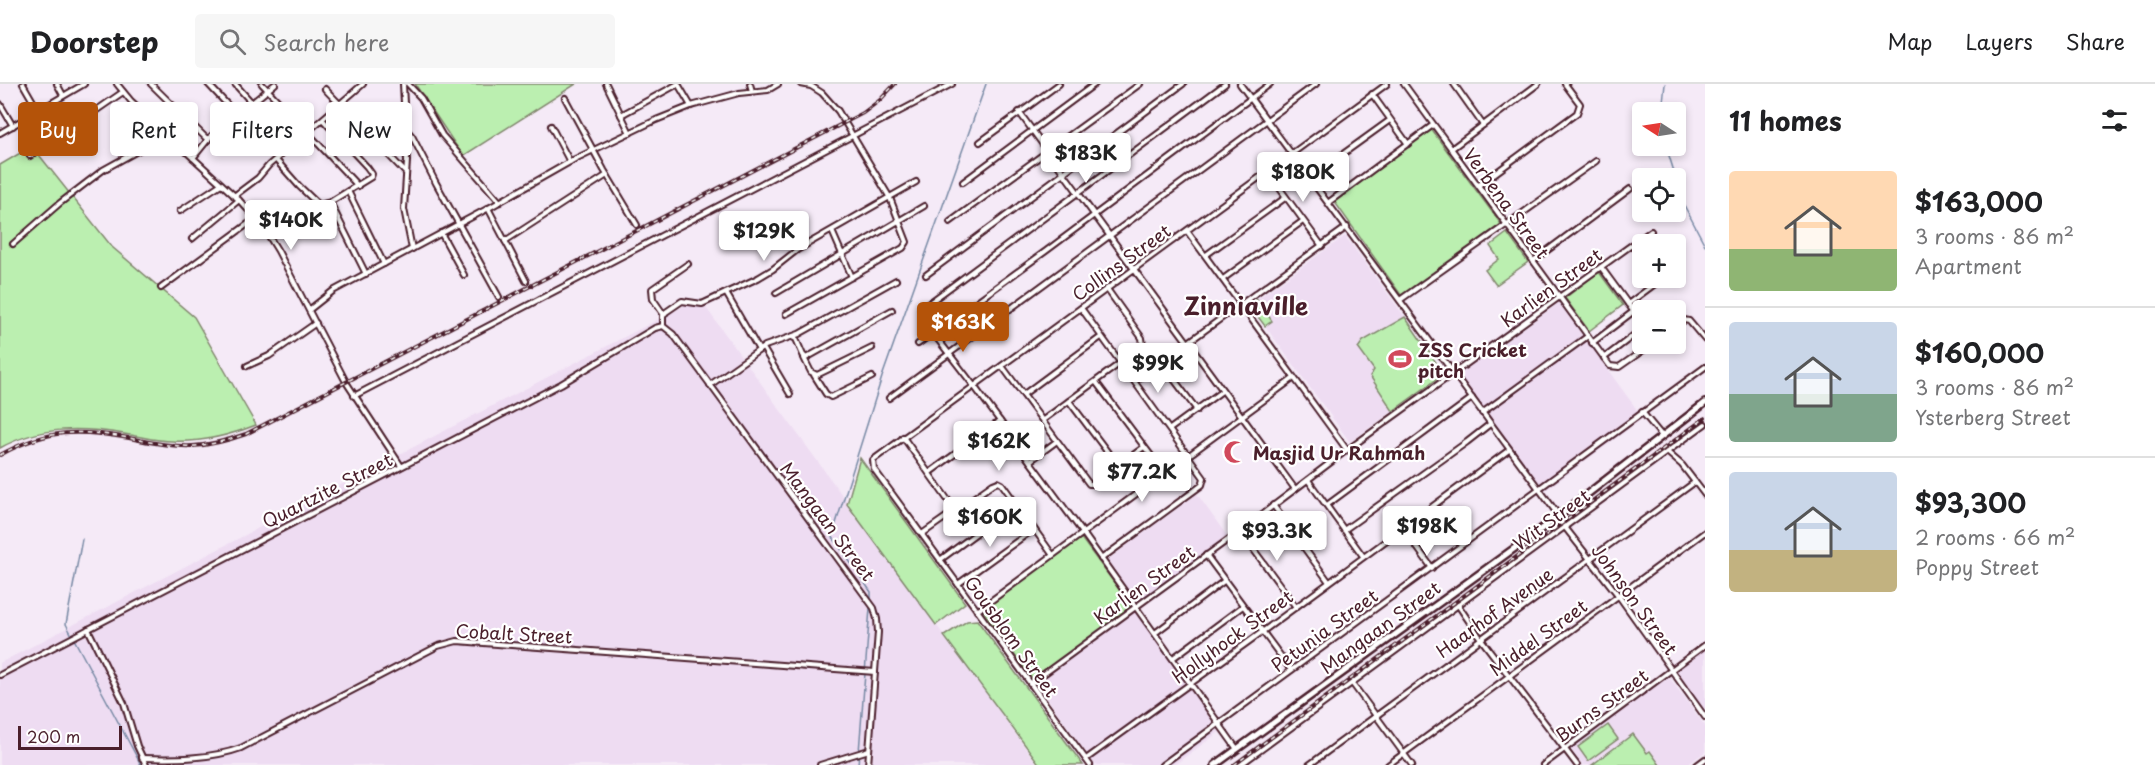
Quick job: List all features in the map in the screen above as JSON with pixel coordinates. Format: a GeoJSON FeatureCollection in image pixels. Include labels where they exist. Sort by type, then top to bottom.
{"type":"FeatureCollection","features":[{"type":"Feature","properties":{"kind":"street"},"geometry":{"type":"LineString","coordinates":[[23,84],[33,102]]}},
{"type":"Feature","properties":{"kind":"street"},"geometry":{"type":"LineString","coordinates":[[57,84],[63,95]]}},
{"type":"Feature","properties":{"kind":"street"},"geometry":{"type":"LineString","coordinates":[[51,102],[84,84]]}},
{"type":"Feature","properties":{"kind":"street"},"geometry":{"type":"LineString","coordinates":[[151,84],[208,140],[193,158],[256,218],[278,250],[354,396],[401,466]]}},
{"type":"Feature","properties":{"kind":"street"},"geometry":{"type":"LineString","coordinates":[[208,84],[225,102]]}},
{"type":"Feature","properties":{"kind":"street"},"geometry":{"type":"LineString","coordinates":[[235,84],[252,102],[274,84]]}},
{"type":"Feature","properties":{"kind":"street"},"geometry":{"type":"LineString","coordinates":[[262,84],[279,102]]}},
{"type":"Feature","properties":{"kind":"street"},"geometry":{"type":"LineString","coordinates":[[342,102],[363,84]]}},
{"type":"Feature","properties":{"kind":"street"},"geometry":{"type":"LineString","coordinates":[[403,84],[404,102]]}},
{"type":"Feature","properties":{"kind":"street"},"geometry":{"type":"LineString","coordinates":[[408,84],[421,98],[442,135],[500,202]]}},
{"type":"Feature","properties":{"kind":"street"},"geometry":{"type":"LineString","coordinates":[[606,84],[630,133]]}},
{"type":"Feature","properties":{"kind":"street"},"geometry":{"type":"LineString","coordinates":[[621,115],[678,84],[691,106]]}},
{"type":"Feature","properties":{"kind":"street"},"geometry":{"type":"LineString","coordinates":[[750,84],[752,91]]}},
{"type":"Feature","properties":{"kind":"street"},"geometry":{"type":"LineString","coordinates":[[309,310],[333,291],[460,224],[570,162],[656,120],[691,106],[752,91],[768,90],[778,84]]}},
{"type":"Feature","properties":{"kind":"street"},"geometry":{"type":"LineString","coordinates":[[786,314],[907,244],[890,198],[838,111],[822,93],[811,86],[802,84]]}},
{"type":"Feature","properties":{"kind":"street"},"geometry":{"type":"LineString","coordinates":[[354,396],[952,84]]}},
{"type":"Feature","properties":{"kind":"street"},"geometry":{"type":"LineString","coordinates":[[980,142],[1059,84]]}},
{"type":"Feature","properties":{"kind":"street"},"geometry":{"type":"LineString","coordinates":[[963,182],[1095,84]]}},
{"type":"Feature","properties":{"kind":"street"},"geometry":{"type":"LineString","coordinates":[[950,222],[1140,84]]}},
{"type":"Feature","properties":{"kind":"street"},"geometry":{"type":"LineString","coordinates":[[926,275],[1183,84]]}},
{"type":"Feature","properties":{"kind":"street"},"geometry":{"type":"LineString","coordinates":[[921,309],[1225,84]]}},
{"type":"Feature","properties":{"kind":"street"},"geometry":{"type":"LineString","coordinates":[[1240,84],[1311,177],[1537,489],[1559,516]]}},
{"type":"Feature","properties":{"kind":"street"},"geometry":{"type":"LineString","coordinates":[[918,344],[1270,84]]}},
{"type":"Feature","properties":{"kind":"street"},"geometry":{"type":"LineString","coordinates":[[889,399],[1316,84]]}},
{"type":"Feature","properties":{"kind":"street","name":"Collins Street"},"geometry":{"type":"LineString","coordinates":[[872,463],[875,458],[903,437],[1387,84]]}},
{"type":"Feature","properties":{"kind":"street","name":"Verbena Street"},"geometry":{"type":"LineString","coordinates":[[1404,84],[1610,366],[1619,367],[1638,354]]}},
{"type":"Feature","properties":{"kind":"street"},"geometry":{"type":"LineString","coordinates":[[1454,84],[1483,125]]}},
{"type":"Feature","properties":{"kind":"street"},"geometry":{"type":"LineString","coordinates":[[1451,148],[1538,84]]}},
{"type":"Feature","properties":{"kind":"street"},"geometry":{"type":"LineString","coordinates":[[1479,185],[1580,110],[1578,101],[1565,84]]}},
{"type":"Feature","properties":{"kind":"street"},"geometry":{"type":"LineString","coordinates":[[98,104],[120,87],[135,102]]}},
{"type":"Feature","properties":{"kind":"street"},"geometry":{"type":"LineString","coordinates":[[325,89],[336,102]]}},
{"type":"Feature","properties":{"kind":"street"},"geometry":{"type":"LineString","coordinates":[[1372,94],[1408,144]]}},
{"type":"Feature","properties":{"kind":"street"},"geometry":{"type":"LineString","coordinates":[[565,98],[607,176],[637,225]]}},
{"type":"Feature","properties":{"kind":"street"},"geometry":{"type":"LineString","coordinates":[[0,104],[13,126]]}},
{"type":"Feature","properties":{"kind":"street"},"geometry":{"type":"LineString","coordinates":[[1019,112],[1295,489]]}},
{"type":"Feature","properties":{"kind":"street"},"geometry":{"type":"LineString","coordinates":[[314,127],[326,117]]}},
{"type":"Feature","properties":{"kind":"street"},"geometry":{"type":"LineString","coordinates":[[276,160],[319,205],[330,202],[371,177],[372,174],[323,120]]}},
{"type":"Feature","properties":{"kind":"street"},"geometry":{"type":"LineString","coordinates":[[1311,177],[1390,120]]}},
{"type":"Feature","properties":{"kind":"street"},"geometry":{"type":"LineString","coordinates":[[0,133],[18,123]]}},
{"type":"Feature","properties":{"kind":"street"},"geometry":{"type":"LineString","coordinates":[[1329,202],[1433,125]]}},
{"type":"Feature","properties":{"kind":"street"},"geometry":{"type":"LineString","coordinates":[[551,126],[570,162]]}},
{"type":"Feature","properties":{"kind":"street"},"geometry":{"type":"LineString","coordinates":[[412,136],[499,297]]}},
{"type":"Feature","properties":{"kind":"street"},"geometry":{"type":"LineString","coordinates":[[314,138],[358,186]]}},
{"type":"Feature","properties":{"kind":"street"},"geometry":{"type":"LineString","coordinates":[[13,244],[60,203],[104,170],[129,156]]}},
{"type":"Feature","properties":{"kind":"street"},"geometry":{"type":"LineString","coordinates":[[234,196],[258,178],[281,156]]}},
{"type":"Feature","properties":{"kind":"street"},"geometry":{"type":"LineString","coordinates":[[390,156],[406,172]]}},
{"type":"Feature","properties":{"kind":"street"},"geometry":{"type":"LineString","coordinates":[[406,156],[404,209],[412,249]]}},
{"type":"Feature","properties":{"kind":"street"},"geometry":{"type":"LineString","coordinates":[[1400,300],[1596,161]]}},
{"type":"Feature","properties":{"kind":"street"},"geometry":{"type":"LineString","coordinates":[[1267,171],[1322,246]]}},
{"type":"Feature","properties":{"kind":"street"},"geometry":{"type":"LineString","coordinates":[[505,241],[607,176]]}},
{"type":"Feature","properties":{"kind":"street"},"geometry":{"type":"LineString","coordinates":[[664,315],[682,301],[702,304],[773,269],[797,250],[916,182]]}},
{"type":"Feature","properties":{"kind":"street"},"geometry":{"type":"LineString","coordinates":[[180,211],[221,184]]}},
{"type":"Feature","properties":{"kind":"street"},"geometry":{"type":"LineString","coordinates":[[1533,261],[1630,189]]}},
{"type":"Feature","properties":{"kind":"street"},"geometry":{"type":"LineString","coordinates":[[348,191],[384,264]]}},
{"type":"Feature","properties":{"kind":"street"},"geometry":{"type":"LineString","coordinates":[[1206,255],[1285,198]]}},
{"type":"Feature","properties":{"kind":"street"},"geometry":{"type":"LineString","coordinates":[[192,239],[239,200]]}},
{"type":"Feature","properties":{"kind":"street"},"geometry":{"type":"LineString","coordinates":[[330,202],[366,274]]}},
{"type":"Feature","properties":{"kind":"street"},"geometry":{"type":"LineString","coordinates":[[776,293],[924,206]]}},
{"type":"Feature","properties":{"kind":"street"},"geometry":{"type":"LineString","coordinates":[[488,208],[526,281]]}},
{"type":"Feature","properties":{"kind":"street"},"geometry":{"type":"LineString","coordinates":[[161,288],[256,218]]}},
{"type":"Feature","properties":{"kind":"street"},"geometry":{"type":"LineString","coordinates":[[1223,279],[1303,221]]}},
{"type":"Feature","properties":{"kind":"street"},"geometry":{"type":"LineString","coordinates":[[1135,381],[1347,227]]}},
{"type":"Feature","properties":{"kind":"street"},"geometry":{"type":"LineString","coordinates":[[832,231],[852,277]]}},
{"type":"Feature","properties":{"kind":"street"},"geometry":{"type":"LineString","coordinates":[[1187,231],[1347,450]]}},
{"type":"Feature","properties":{"kind":"street","name":"Karlien Street"},"geometry":{"type":"LineString","coordinates":[[1030,684],[1347,450],[1651,231]]}},
{"type":"Feature","properties":{"kind":"street"},"geometry":{"type":"LineString","coordinates":[[441,234],[464,275]]}},
{"type":"Feature","properties":{"kind":"street"},"geometry":{"type":"LineString","coordinates":[[663,326],[664,315],[653,298],[652,289],[688,264]]}},
{"type":"Feature","properties":{"kind":"street"},"geometry":{"type":"LineString","coordinates":[[1601,267],[1632,309]]}},
{"type":"Feature","properties":{"kind":"street"},"geometry":{"type":"LineString","coordinates":[[710,385],[761,349],[800,334],[897,280]]}},
{"type":"Feature","properties":{"kind":"street"},"geometry":{"type":"LineString","coordinates":[[1628,304],[1650,288]]}},
{"type":"Feature","properties":{"kind":"street"},"geometry":{"type":"LineString","coordinates":[[1043,420],[1141,348],[1143,341],[1107,289]]}},
{"type":"Feature","properties":{"kind":"street"},"geometry":{"type":"LineString","coordinates":[[726,293],[790,394]]}},
{"type":"Feature","properties":{"kind":"street"},"geometry":{"type":"LineString","coordinates":[[1081,308],[1204,478],[1202,485],[1101,559]]}},
{"type":"Feature","properties":{"kind":"street"},"geometry":{"type":"LineString","coordinates":[[804,358],[892,310]]}},
{"type":"Feature","properties":{"kind":"street"},"geometry":{"type":"LineString","coordinates":[[1592,343],[1632,313]]}},
{"type":"Feature","properties":{"kind":"street"},"geometry":{"type":"LineString","coordinates":[[1686,320],[1691,322],[1705,340]]}},
{"type":"Feature","properties":{"kind":"street"},"geometry":{"type":"LineString","coordinates":[[247,366],[269,356],[316,323]]}},
{"type":"Feature","properties":{"kind":"street","name":"Mangaan Street"},"geometry":{"type":"LineString","coordinates":[[663,326],[673,334],[874,608],[878,632],[868,765]]}},
{"type":"Feature","properties":{"kind":"street","name":"Quartzite Street"},"geometry":{"type":"LineString","coordinates":[[0,675],[561,384],[655,328],[663,326]]}},
{"type":"Feature","properties":{"kind":"street"},"geometry":{"type":"LineString","coordinates":[[933,333],[975,386],[1083,533],[1220,722],[1237,749]]}},
{"type":"Feature","properties":{"kind":"street"},"geometry":{"type":"LineString","coordinates":[[1482,413],[1588,336]]}},
{"type":"Feature","properties":{"kind":"street"},"geometry":{"type":"LineString","coordinates":[[790,337],[796,339],[814,375],[826,394],[831,397],[872,377]]}},
{"type":"Feature","properties":{"kind":"street"},"geometry":{"type":"LineString","coordinates":[[1024,394],[1101,337]]}},
{"type":"Feature","properties":{"kind":"street"},"geometry":{"type":"LineString","coordinates":[[1604,358],[1632,337]]}},
{"type":"Feature","properties":{"kind":"street"},"geometry":{"type":"LineString","coordinates":[[814,375],[872,348]]}},
{"type":"Feature","properties":{"kind":"street"},"geometry":{"type":"LineString","coordinates":[[1161,362],[1197,410]]}},
{"type":"Feature","properties":{"kind":"street"},"geometry":{"type":"LineString","coordinates":[[1002,366],[1084,478],[1092,484],[1144,447]]}},
{"type":"Feature","properties":{"kind":"street","name":"Petunia Street"},"geometry":{"type":"LineString","coordinates":[[1162,765],[1705,367]]}},
{"type":"Feature","properties":{"kind":"street"},"geometry":{"type":"LineString","coordinates":[[977,611],[1294,378]]}},
{"type":"Feature","properties":{"kind":"street"},"geometry":{"type":"LineString","coordinates":[[1095,382],[1164,473]]}},
{"type":"Feature","properties":{"kind":"street"},"geometry":{"type":"LineString","coordinates":[[1170,429],[1222,391]]}},
{"type":"Feature","properties":{"kind":"street"},"geometry":{"type":"LineString","coordinates":[[1327,505],[1472,398]]}},
{"type":"Feature","properties":{"kind":"street"},"geometry":{"type":"LineString","coordinates":[[1069,401],[1118,466]]}},
{"type":"Feature","properties":{"kind":"street","name":"Mangaan Street"},"geometry":{"type":"LineString","coordinates":[[1215,765],[1559,516],[1705,404]]}},
{"type":"Feature","properties":{"kind":"street"},"geometry":{"type":"LineString","coordinates":[[1642,412],[1663,437]]}},
{"type":"Feature","properties":{"kind":"street"},"geometry":{"type":"LineString","coordinates":[[929,472],[1000,421]]}},
{"type":"Feature","properties":{"kind":"street"},"geometry":{"type":"LineString","coordinates":[[1344,530],[1490,424]]}},
{"type":"Feature","properties":{"kind":"street","name":"Wit Street"},"geometry":{"type":"LineString","coordinates":[[1240,765],[1705,424]]}},
{"type":"Feature","properties":{"kind":"street"},"geometry":{"type":"LineString","coordinates":[[903,437],[955,510]]}},
{"type":"Feature","properties":{"kind":"street"},"geometry":{"type":"LineString","coordinates":[[1029,461],[1057,441]]}},
{"type":"Feature","properties":{"kind":"street","name":"Hollyhock Street"},"geometry":{"type":"LineString","coordinates":[[1086,759],[1509,450]]}},
{"type":"Feature","properties":{"kind":"street"},"geometry":{"type":"LineString","coordinates":[[1667,452],[1682,465],[1705,495]]}},
{"type":"Feature","properties":{"kind":"street","name":"Gousblom Street"},"geometry":{"type":"LineString","coordinates":[[872,463],[874,469],[1090,765]]}},
{"type":"Feature","properties":{"kind":"street"},"geometry":{"type":"LineString","coordinates":[[1308,480],[1363,556]]}},
{"type":"Feature","properties":{"kind":"street"},"geometry":{"type":"LineString","coordinates":[[922,534],[998,482],[1002,484],[1053,554]]}},
{"type":"Feature","properties":{"kind":"street","name":"Haarhof Avenue"},"geometry":{"type":"LineString","coordinates":[[1309,765],[1695,482]]}},
{"type":"Feature","properties":{"kind":"street"},"geometry":{"type":"LineString","coordinates":[[940,560],[1016,504]]}},
{"type":"Feature","properties":{"kind":"street"},"geometry":{"type":"LineString","coordinates":[[1273,506],[1329,582]]}},
{"type":"Feature","properties":{"kind":"street","name":"Johnson Street"},"geometry":{"type":"LineString","coordinates":[[1564,526],[1618,595],[1705,717]]}},
{"type":"Feature","properties":{"kind":"street"},"geometry":{"type":"LineString","coordinates":[[1403,528],[1431,568]]}},
{"type":"Feature","properties":{"kind":"street"},"geometry":{"type":"LineString","coordinates":[[958,584],[1034,529]]}},
{"type":"Feature","properties":{"kind":"street"},"geometry":{"type":"LineString","coordinates":[[1240,531],[1296,607]]}},
{"type":"Feature","properties":{"kind":"street","name":"Middel Street"},"geometry":{"type":"LineString","coordinates":[[1388,765],[1705,532]]}},
{"type":"Feature","properties":{"kind":"street"},"geometry":{"type":"LineString","coordinates":[[1206,555],[1291,670]]}},
{"type":"Feature","properties":{"kind":"street"},"geometry":{"type":"LineString","coordinates":[[1155,633],[1224,581]]}},
{"type":"Feature","properties":{"kind":"street"},"geometry":{"type":"LineString","coordinates":[[1458,605],[1481,639],[1577,765]]}},
{"type":"Feature","properties":{"kind":"street"},"geometry":{"type":"LineString","coordinates":[[1173,658],[1243,606]]}},
{"type":"Feature","properties":{"kind":"street"},"geometry":{"type":"LineString","coordinates":[[88,629],[124,703],[137,746],[146,765]]}},
{"type":"Feature","properties":{"kind":"street","name":"Cobalt Street"},"geometry":{"type":"LineString","coordinates":[[142,758],[186,757],[222,753],[241,748],[429,651],[457,641],[875,672]]}},
{"type":"Feature","properties":{"kind":"street","name":"Burns Street"},"geometry":{"type":"LineString","coordinates":[[1543,765],[1705,645]]}},
{"type":"Feature","properties":{"kind":"street"},"geometry":{"type":"LineString","coordinates":[[1352,683],[1412,765]]}},
{"type":"Feature","properties":{"kind":"street"},"geometry":{"type":"LineString","coordinates":[[820,765],[869,750]]}},
{"type":"Feature","properties":{"kind":"street"},"geometry":{"type":"LineString","coordinates":[[1697,765],[1705,759]]}},
{"type":"Feature","properties":{"kind":"street"},"geometry":{"type":"LineString","coordinates":[[1246,760],[1250,765]]}},
{"type":"Feature","properties":{"kind":"shaded area"},"geometry":{"type":"Polygon","coordinates":[[[1345,236],[1405,317],[1363,341],[1374,370],[1370,376],[1393,411],[1350,442],[1265,326],[1272,321],[1257,299],[1345,236]]]}},
{"type":"Feature","properties":{"kind":"shaded area"},"geometry":{"type":"Polygon","coordinates":[[[699,298],[1038,765],[0,765],[0,663],[699,298]]]}},
{"type":"Feature","properties":{"kind":"shaded area"},"geometry":{"type":"Polygon","coordinates":[[[1559,303],[1643,418],[1543,492],[1458,375],[1559,303]]]}},
{"type":"Feature","properties":{"kind":"shaded area"},"geometry":{"type":"Polygon","coordinates":[[[1197,494],[1227,536],[1136,603],[1106,561],[1197,494]]]}},
{"type":"Feature","properties":{"kind":"shaded area"},"geometry":{"type":"Polygon","coordinates":[[[1135,611],[1222,730],[1174,765],[1095,765],[1037,684],[1135,611]]]}},
{"type":"Feature","properties":{"kind":"shaded area"},"geometry":{"type":"Polygon","coordinates":[[[1705,650],[1705,712],[1676,671],[1705,650]]]}},
{"type":"Feature","properties":{"kind":"shaded area"},"geometry":{"type":"Polygon","coordinates":[[[1669,677],[1705,726],[1705,752],[1687,765],[1583,765],[1570,748],[1669,677]]]}},
{"type":"Feature","properties":{"kind":"green space"},"geometry":{"type":"Polygon","coordinates":[[[415,84],[576,84],[463,156],[415,84]]]}},
{"type":"Feature","properties":{"kind":"green space"},"geometry":{"type":"Polygon","coordinates":[[[1431,129],[1501,224],[1401,295],[1334,201],[1431,129]]]}},
{"type":"Feature","properties":{"kind":"green space"},"geometry":{"type":"Polygon","coordinates":[[[18,154],[40,156],[112,247],[194,317],[256,425],[214,438],[193,441],[161,440],[96,430],[64,430],[31,435],[0,448],[0,165],[18,154]]]}},
{"type":"Feature","properties":{"kind":"green space"},"geometry":{"type":"Polygon","coordinates":[[[1507,233],[1528,262],[1496,285],[1485,270],[1499,259],[1490,246],[1507,233]]]}},
{"type":"Feature","properties":{"kind":"green space"},"geometry":{"type":"Polygon","coordinates":[[[1599,272],[1623,305],[1589,331],[1565,298],[1599,272]]]}},
{"type":"Feature","properties":{"kind":"green space"},"geometry":{"type":"Polygon","coordinates":[[[1257,299],[1272,321],[1265,326],[1249,305],[1257,299]]]}},
{"type":"Feature","properties":{"kind":"green space","name":"ZSS Cricket pitch"},"geometry":{"type":"Polygon","coordinates":[[[1405,317],[1444,374],[1393,411],[1370,376],[1374,370],[1358,348],[1363,341],[1405,317]]]}},
{"type":"Feature","properties":{"kind":"green space"},"geometry":{"type":"Polygon","coordinates":[[[860,458],[965,603],[936,625],[847,504],[860,458]]]}},
{"type":"Feature","properties":{"kind":"green space"},"geometry":{"type":"Polygon","coordinates":[[[1081,538],[1132,607],[1032,679],[982,610],[1081,538]]]}},
{"type":"Feature","properties":{"kind":"green space"},"geometry":{"type":"Polygon","coordinates":[[[977,620],[1083,765],[1040,765],[944,636],[967,621],[977,620]]]}},
{"type":"Feature","properties":{"kind":"green space"},"geometry":{"type":"Polygon","coordinates":[[[1608,725],[1618,739],[1588,761],[1578,747],[1608,725]]]}},
{"type":"Feature","properties":{"kind":"green space"},"geometry":{"type":"Polygon","coordinates":[[[1633,734],[1647,753],[1650,751],[1660,765],[1592,765],[1633,734]]]}},
{"type":"Feature","properties":{"kind":"waterway"},"geometry":{"type":"LineString","coordinates":[[871,599],[871,592],[832,536],[882,377],[986,84]]}},
{"type":"Feature","properties":{"kind":"waterway"},"geometry":{"type":"LineString","coordinates":[[1663,102],[1665,84]]}},
{"type":"Feature","properties":{"kind":"waterway"},"geometry":{"type":"LineString","coordinates":[[1669,156],[1685,207],[1705,245]]}},
{"type":"Feature","properties":{"kind":"waterway"},"geometry":{"type":"LineString","coordinates":[[82,539],[66,624],[141,765]]}},
{"type":"Feature","properties":{"kind":"waterway"},"geometry":{"type":"LineString","coordinates":[[858,765],[870,608]]}},
{"type":"Feature","properties":{"kind":"railway"},"geometry":{"type":"LineString","coordinates":[[0,455],[33,440],[63,433],[94,433],[185,446],[213,443],[246,434],[863,113],[895,84]]}},
{"type":"Feature","properties":{"kind":"railway"},"geometry":{"type":"LineString","coordinates":[[1234,765],[1705,418]]}},
{"type":"Feature","properties":{"kind":"place","name":"ZSS Cricket pitch"},"geometry":{"type":"Point","coordinates":[1400,359]}},
{"type":"Feature","properties":{"kind":"place","name":"Masjid Ur Rahmah"},"geometry":{"type":"Point","coordinates":[1235,452]}},
{"type":"Feature","properties":{"kind":"district","name":"Zinniaville"},"geometry":{"type":"Point","coordinates":[1246,305]}}]}
